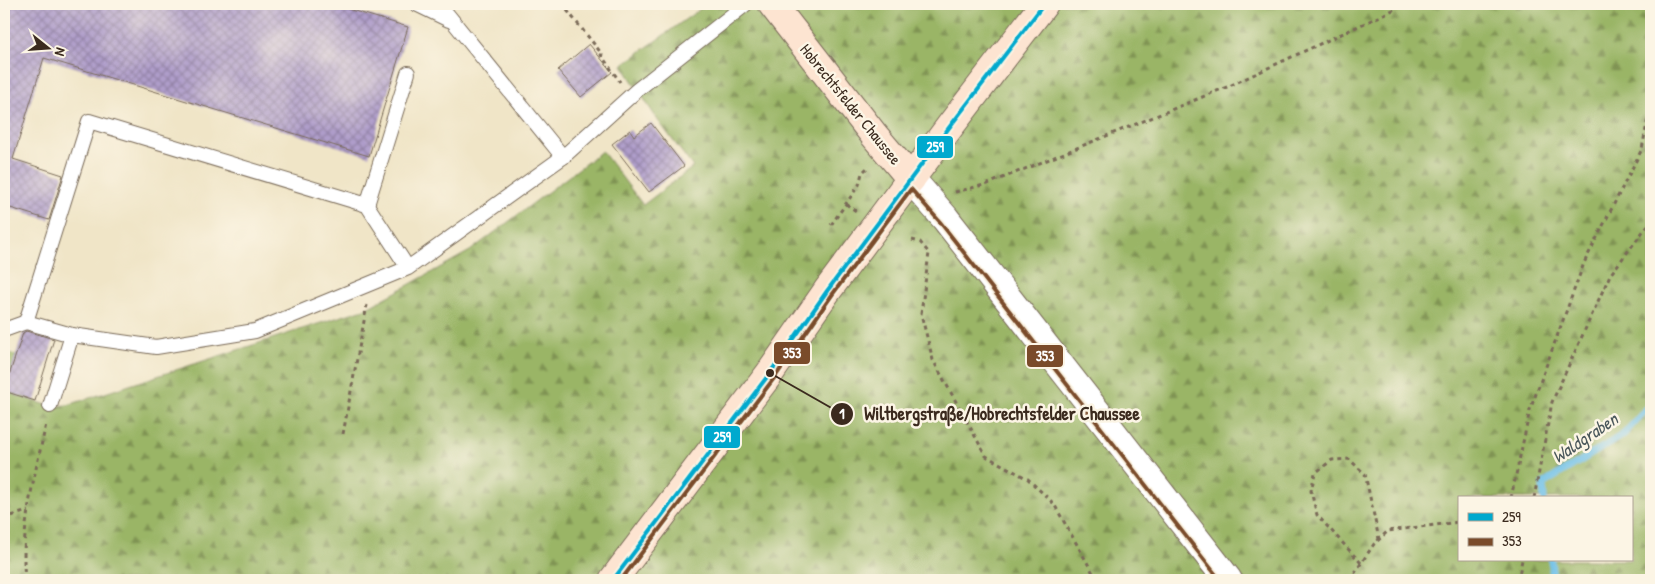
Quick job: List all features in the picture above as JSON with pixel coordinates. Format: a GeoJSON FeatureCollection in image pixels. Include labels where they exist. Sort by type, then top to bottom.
{"type":"FeatureCollection","features":[{"type":"Feature","properties":{"kind":"main road","name":"Hobrechtsfelder Chaussee"},"geometry":{"type":"LineString","coordinates":[[772,4],[911,179]]}},
{"type":"Feature","properties":{"kind":"main road"},"geometry":{"type":"LineString","coordinates":[[613,580],[770,373],[827,291],[1044,4]]}},
{"type":"Feature","properties":{"kind":"street","name":"Hobrechtsfelder Chaussee"},"geometry":{"type":"LineString","coordinates":[[911,179],[945,218],[1228,580]]}},
{"type":"Feature","properties":{"kind":"lane"},"geometry":{"type":"LineString","coordinates":[[416,4],[452,22]]}},
{"type":"Feature","properties":{"kind":"lane"},"geometry":{"type":"LineString","coordinates":[[439,4],[563,156]]}},
{"type":"Feature","properties":{"kind":"lane"},"geometry":{"type":"LineString","coordinates":[[4,330],[26,322],[72,335],[156,347],[255,331],[408,268],[563,156],[630,97],[746,4]]}},
{"type":"Feature","properties":{"kind":"lane"},"geometry":{"type":"LineString","coordinates":[[366,204],[408,73]]}},
{"type":"Feature","properties":{"kind":"lane"},"geometry":{"type":"LineString","coordinates":[[26,322],[89,121],[366,204],[408,268]]}},
{"type":"Feature","properties":{"kind":"lane"},"geometry":{"type":"LineString","coordinates":[[50,406],[72,335]]}},
{"type":"Feature","properties":{"kind":"path"},"geometry":{"type":"LineString","coordinates":[[562,4],[602,54],[630,97]]}},
{"type":"Feature","properties":{"kind":"path"},"geometry":{"type":"LineString","coordinates":[[948,193],[988,184],[1227,87],[1406,4]]}},
{"type":"Feature","properties":{"kind":"path"},"geometry":{"type":"LineString","coordinates":[[1510,496],[1530,410],[1584,264],[1642,149],[1651,103]]}},
{"type":"Feature","properties":{"kind":"path"},"geometry":{"type":"LineString","coordinates":[[830,225],[859,185],[862,173],[884,147]]}},
{"type":"Feature","properties":{"kind":"path"},"geometry":{"type":"LineString","coordinates":[[1534,496],[1552,402],[1610,275],[1651,221]]}},
{"type":"Feature","properties":{"kind":"path"},"geometry":{"type":"LineString","coordinates":[[912,240],[920,242],[929,253],[920,314],[933,360],[986,456],[1028,479],[1054,504],[1096,580]]}},
{"type":"Feature","properties":{"kind":"path"},"geometry":{"type":"LineString","coordinates":[[343,434],[366,308]]}},
{"type":"Feature","properties":{"kind":"path"},"geometry":{"type":"LineString","coordinates":[[25,580],[23,561],[28,511],[50,406]]}},
{"type":"Feature","properties":{"kind":"path"},"geometry":{"type":"LineString","coordinates":[[1361,563],[1317,515],[1311,491],[1316,473],[1332,460],[1349,458],[1365,474],[1379,538]]}},
{"type":"Feature","properties":{"kind":"path"},"geometry":{"type":"LineString","coordinates":[[4,518],[28,511]]}},
{"type":"Feature","properties":{"kind":"path"},"geometry":{"type":"LineString","coordinates":[[1350,580],[1379,538],[1388,531],[1458,522]]}},
{"type":"Feature","properties":{"kind":"path"},"geometry":{"type":"LineString","coordinates":[[1518,580],[1522,562]]}},
{"type":"Feature","properties":{"kind":"green space"},"geometry":{"type":"Polygon","coordinates":[[[707,4],[1651,4],[1651,580],[4,580],[4,391],[50,406],[68,405],[367,308],[470,251],[602,151],[643,205],[693,167],[657,119],[622,65],[707,4]]]}},
{"type":"Feature","properties":{"kind":"green space"},"geometry":{"type":"Polygon","coordinates":[[[4,352],[16,355],[4,391],[4,352]]]}},
{"type":"Feature","properties":{"kind":"building"},"geometry":{"type":"Polygon","coordinates":[[[4,4],[331,4],[408,27],[369,156],[44,58],[13,159],[63,175],[49,220],[4,206],[4,4]]]}},
{"type":"Feature","properties":{"kind":"building"},"geometry":{"type":"Polygon","coordinates":[[[589,44],[612,72],[581,97],[558,70],[589,44]]]}},
{"type":"Feature","properties":{"kind":"building"},"geometry":{"type":"Polygon","coordinates":[[[651,123],[684,166],[649,192],[612,144],[630,130],[634,136],[651,123]]]}},
{"type":"Feature","properties":{"kind":"building"},"geometry":{"type":"Polygon","coordinates":[[[26,331],[54,339],[35,401],[4,391],[23,333],[26,331]]]}},
{"type":"Feature","properties":{"kind":"waterway","name":"Waldgraben"},"geometry":{"type":"LineString","coordinates":[[1544,496],[1543,484],[1624,434],[1651,404]]}},
{"type":"Feature","properties":{"kind":"waterway","name":"Waldgraben"},"geometry":{"type":"LineString","coordinates":[[1551,562],[1553,580]]}},
{"type":"Feature","properties":{"kind":"transit line","name":"259"},"geometry":{"type":"LineString","coordinates":[[613,580],[770,373],[827,291],[951,125],[1044,4]]}},
{"type":"Feature","properties":{"kind":"transit line","name":"353"},"geometry":{"type":"LineString","coordinates":[[621,580],[775,377],[832,295],[911,189],[940,222],[1220,580]]}},
{"type":"Feature","properties":{"kind":"place","name":"Wiltbergstraße/Hobrechtsfelder Chaussee"},"geometry":{"type":"Point","coordinates":[770,373]}}]}
